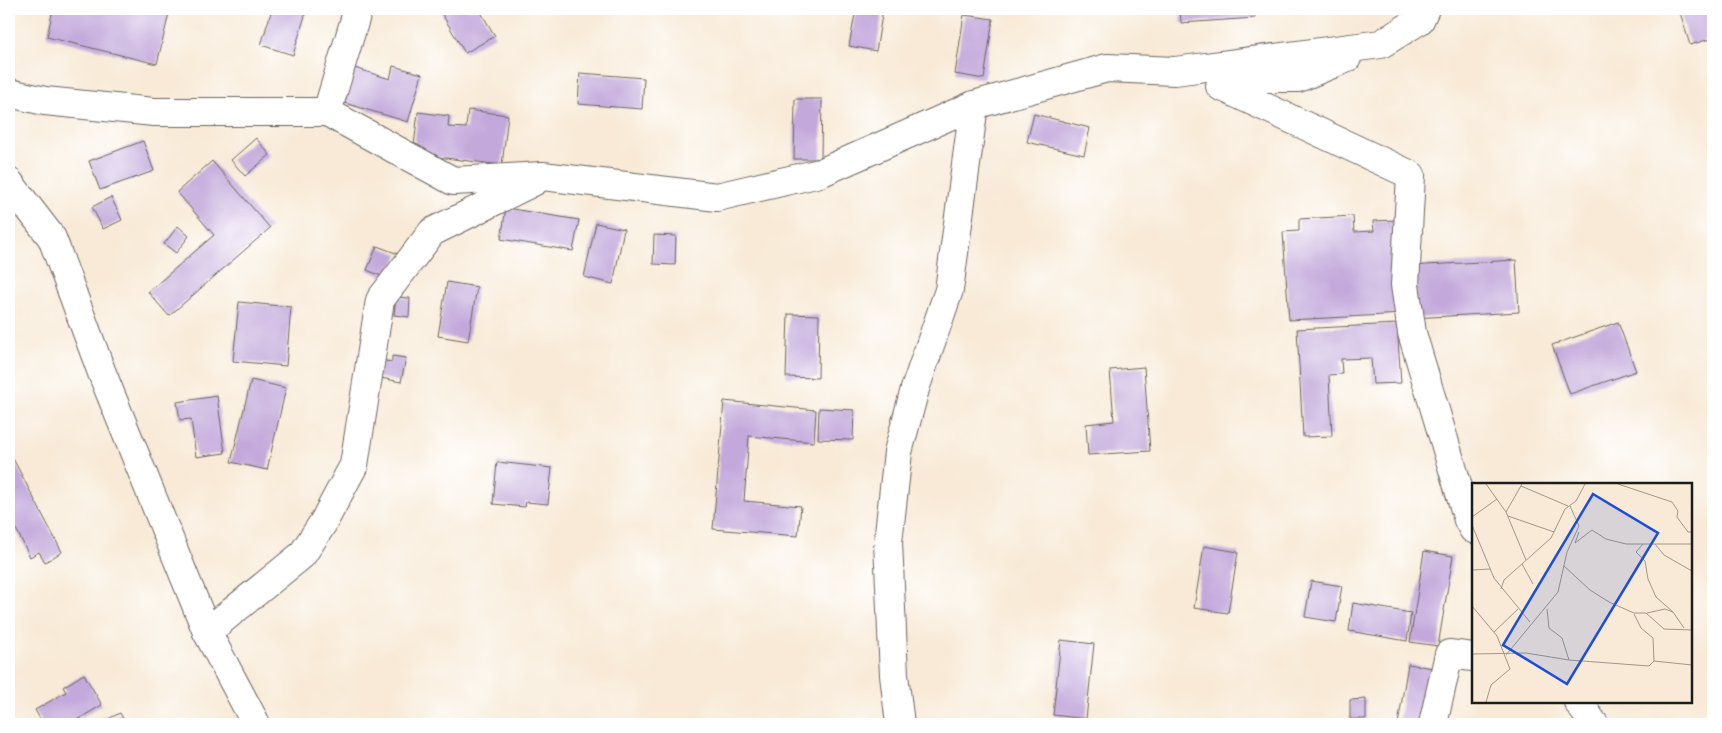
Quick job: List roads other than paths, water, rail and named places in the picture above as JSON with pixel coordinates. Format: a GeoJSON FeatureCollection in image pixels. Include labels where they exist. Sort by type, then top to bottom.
{"type":"FeatureCollection","features":[{"type":"Feature","properties":{"kind":"street"},"geometry":{"type":"LineString","coordinates":[[327,112],[358,9]]}},
{"type":"Feature","properties":{"kind":"street"},"geometry":{"type":"LineString","coordinates":[[1425,9],[1420,20],[1381,44],[1298,78],[1258,78],[1220,86],[1411,175],[1405,285],[1412,332],[1472,528]]}},
{"type":"Feature","properties":{"kind":"street"},"geometry":{"type":"LineString","coordinates":[[9,93],[45,101],[154,112],[327,112],[453,180],[543,176],[717,197],[820,173],[974,105],[1107,68],[1175,71],[1381,44]]}},
{"type":"Feature","properties":{"kind":"street"},"geometry":{"type":"LineString","coordinates":[[900,724],[894,675],[888,542],[897,461],[915,389],[949,290],[974,105]]}},
{"type":"Feature","properties":{"kind":"street"},"geometry":{"type":"LineString","coordinates":[[207,632],[302,555],[354,465],[380,300],[398,275],[432,232],[543,176]]}},
{"type":"Feature","properties":{"kind":"street"},"geometry":{"type":"LineString","coordinates":[[9,182],[52,238],[102,373],[207,632],[256,724]]}},
{"type":"Feature","properties":{"kind":"street"},"geometry":{"type":"LineString","coordinates":[[1433,724],[1449,654],[1472,657]]}},
{"type":"Feature","properties":{"kind":"street"},"geometry":{"type":"LineString","coordinates":[[1579,703],[1594,724]]}}]}
